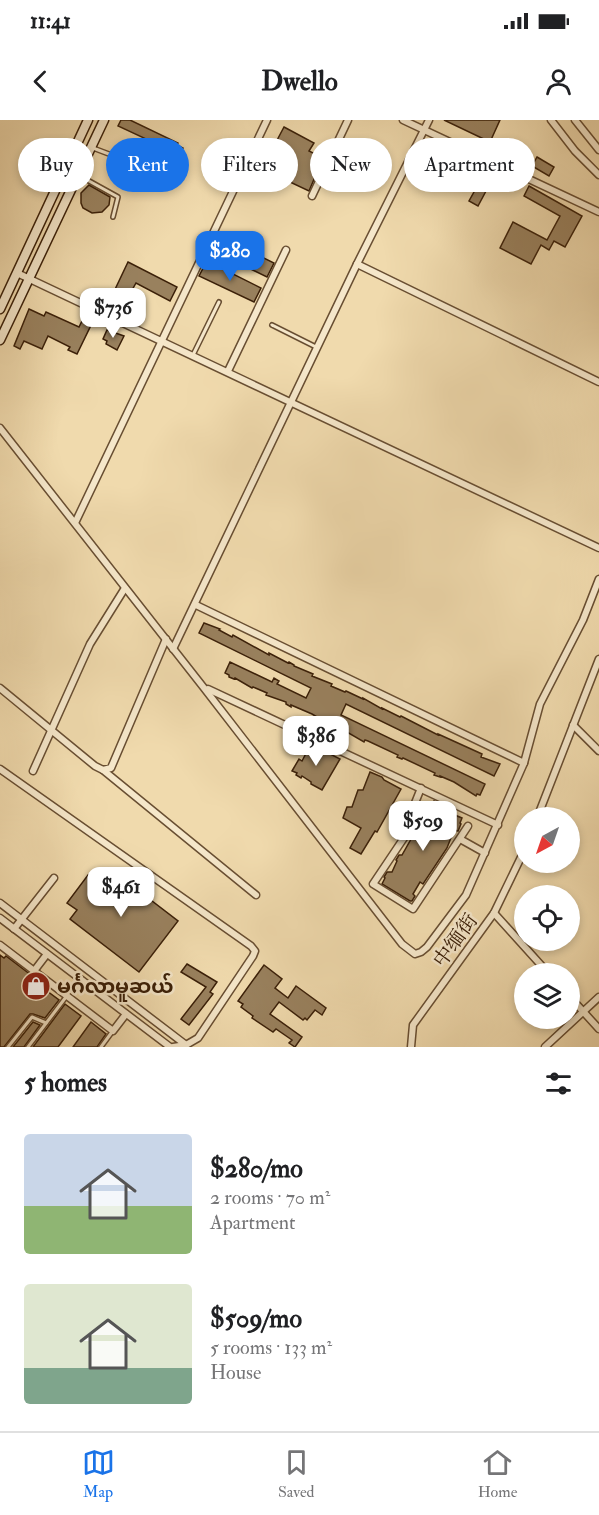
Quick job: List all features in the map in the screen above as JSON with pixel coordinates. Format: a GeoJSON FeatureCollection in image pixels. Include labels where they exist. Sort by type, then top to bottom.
{"type":"FeatureCollection","features":[{"type":"Feature","properties":{"kind":"street"},"geometry":{"type":"LineString","coordinates":[[79,138],[88,120]]}},
{"type":"Feature","properties":{"kind":"street"},"geometry":{"type":"LineString","coordinates":[[94,142],[104,120]]}},
{"type":"Feature","properties":{"kind":"street"},"geometry":{"type":"LineString","coordinates":[[75,523],[160,340],[267,120]]}},
{"type":"Feature","properties":{"kind":"street"},"geometry":{"type":"LineString","coordinates":[[312,196],[348,120]]}},
{"type":"Feature","properties":{"kind":"street"},"geometry":{"type":"LineString","coordinates":[[403,120],[599,212]]}},
{"type":"Feature","properties":{"kind":"street"},"geometry":{"type":"LineString","coordinates":[[174,649],[357,264],[429,120]]}},
{"type":"Feature","properties":{"kind":"street"},"geometry":{"type":"LineString","coordinates":[[551,120],[575,151],[599,175]]}},
{"type":"Feature","properties":{"kind":"street"},"geometry":{"type":"LineString","coordinates":[[575,120],[599,150]]}},
{"type":"Feature","properties":{"kind":"street"},"geometry":{"type":"LineString","coordinates":[[0,309],[54,192]]}},
{"type":"Feature","properties":{"kind":"street"},"geometry":{"type":"LineString","coordinates":[[0,340],[70,192]]}},
{"type":"Feature","properties":{"kind":"street"},"geometry":{"type":"LineString","coordinates":[[228,371],[286,250]]}},
{"type":"Feature","properties":{"kind":"street"},"geometry":{"type":"LineString","coordinates":[[357,264],[599,382]]}},
{"type":"Feature","properties":{"kind":"street"},"geometry":{"type":"LineString","coordinates":[[17,273],[599,548]]}},
{"type":"Feature","properties":{"kind":"street"},"geometry":{"type":"LineString","coordinates":[[0,428],[408,950],[414,954],[422,952],[427,947],[466,895],[524,763],[540,704],[583,620],[599,579]]}},
{"type":"Feature","properties":{"kind":"street"},"geometry":{"type":"LineString","coordinates":[[33,771],[90,644],[125,588]]}},
{"type":"Feature","properties":{"kind":"street"},"geometry":{"type":"LineString","coordinates":[[196,605],[524,763]]}},
{"type":"Feature","properties":{"kind":"street"},"geometry":{"type":"LineString","coordinates":[[103,770],[111,768],[166,639]]}},
{"type":"Feature","properties":{"kind":"street"},"geometry":{"type":"LineString","coordinates":[[541,807],[599,659]]}},
{"type":"Feature","properties":{"kind":"street"},"geometry":{"type":"LineString","coordinates":[[0,688],[256,895]]}},
{"type":"Feature","properties":{"kind":"street"},"geometry":{"type":"LineString","coordinates":[[204,688],[498,825]]}},
{"type":"Feature","properties":{"kind":"street"},"geometry":{"type":"LineString","coordinates":[[573,725],[599,751]]}},
{"type":"Feature","properties":{"kind":"street"},"geometry":{"type":"LineString","coordinates":[[0,769],[255,951],[198,1038],[185,1046],[171,1047],[0,918]]}},
{"type":"Feature","properties":{"kind":"street"},"geometry":{"type":"LineString","coordinates":[[419,815],[413,808],[421,788]]}},
{"type":"Feature","properties":{"kind":"street"},"geometry":{"type":"LineString","coordinates":[[424,808],[374,884],[413,909],[468,826]]}},
{"type":"Feature","properties":{"kind":"street"},"geometry":{"type":"LineString","coordinates":[[460,839],[484,853]]}},
{"type":"Feature","properties":{"kind":"street","name":"中缅街"},"geometry":{"type":"LineString","coordinates":[[411,1047],[413,1025],[494,913],[514,872]]}},
{"type":"Feature","properties":{"kind":"street"},"geometry":{"type":"LineString","coordinates":[[14,929],[54,878]]}},
{"type":"Feature","properties":{"kind":"street"},"geometry":{"type":"LineString","coordinates":[[0,903],[185,1046]]}},
{"type":"Feature","properties":{"kind":"street"},"geometry":{"type":"LineString","coordinates":[[494,913],[539,963]]}},
{"type":"Feature","properties":{"kind":"street"},"geometry":{"type":"LineString","coordinates":[[0,945],[113,1031],[126,1014]]}},
{"type":"Feature","properties":{"kind":"street"},"geometry":{"type":"LineString","coordinates":[[34,971],[47,954]]}},
{"type":"Feature","properties":{"kind":"street"},"geometry":{"type":"LineString","coordinates":[[544,1047],[599,997]]}},
{"type":"Feature","properties":{"kind":"street"},"geometry":{"type":"LineString","coordinates":[[580,1009],[599,1029]]}},
{"type":"Feature","properties":{"kind":"lane"},"geometry":{"type":"LineString","coordinates":[[94,186],[118,197],[113,217]]}},
{"type":"Feature","properties":{"kind":"lane"},"geometry":{"type":"LineString","coordinates":[[193,355],[219,302]]}},
{"type":"Feature","properties":{"kind":"lane"},"geometry":{"type":"LineString","coordinates":[[272,325],[317,348]]}},
{"type":"Feature","properties":{"kind":"lane"},"geometry":{"type":"LineString","coordinates":[[28,1047],[67,995]]}},
{"type":"Feature","properties":{"kind":"lane"},"geometry":{"type":"LineString","coordinates":[[8,1047],[32,1017],[46,1023]]}},
{"type":"Feature","properties":{"kind":"lane"},"geometry":{"type":"LineString","coordinates":[[101,1047],[113,1031]]}},
{"type":"Feature","properties":{"kind":"building"},"geometry":{"type":"Polygon","coordinates":[[[121,120],[130,120],[168,138],[144,138],[118,126],[121,120]]]}},
{"type":"Feature","properties":{"kind":"building"},"geometry":{"type":"Polygon","coordinates":[[[444,120],[500,120],[492,138],[482,138],[444,120]]]}},
{"type":"Feature","properties":{"kind":"building"},"geometry":{"type":"Polygon","coordinates":[[[284,127],[310,141],[309,191],[298,186],[298,138],[278,138],[284,127]]]}},
{"type":"Feature","properties":{"kind":"building"},"geometry":{"type":"Polygon","coordinates":[[[537,157],[554,167],[549,176],[535,168],[537,157]]]}},
{"type":"Feature","properties":{"kind":"building"},"geometry":{"type":"Polygon","coordinates":[[[94,188],[110,197],[109,205],[102,212],[92,213],[83,208],[81,193],[94,192],[94,188]]]}},
{"type":"Feature","properties":{"kind":"building"},"geometry":{"type":"Polygon","coordinates":[[[535,189],[582,216],[565,247],[554,241],[549,250],[541,245],[531,264],[500,248],[513,222],[547,240],[560,216],[524,196],[526,192],[535,192],[535,189]]]}},
{"type":"Feature","properties":{"kind":"building"},"geometry":{"type":"Polygon","coordinates":[[[474,192],[486,192],[478,206],[469,201],[474,192]]]}},
{"type":"Feature","properties":{"kind":"building"},"geometry":{"type":"Polygon","coordinates":[[[219,236],[274,263],[267,277],[212,250],[219,236]]]}},
{"type":"Feature","properties":{"kind":"building"},"geometry":{"type":"Polygon","coordinates":[[[207,261],[261,288],[254,302],[199,276],[207,261]]]}},
{"type":"Feature","properties":{"kind":"building"},"geometry":{"type":"Polygon","coordinates":[[[128,262],[177,287],[170,301],[136,283],[126,301],[135,306],[132,311],[110,300],[128,262]]]}},
{"type":"Feature","properties":{"kind":"building"},"geometry":{"type":"Polygon","coordinates":[[[29,309],[44,316],[46,312],[79,327],[85,315],[94,319],[77,354],[68,350],[70,347],[48,336],[42,349],[24,341],[20,349],[14,346],[29,309]]]}},
{"type":"Feature","properties":{"kind":"building"},"geometry":{"type":"Polygon","coordinates":[[[107,330],[124,336],[117,350],[106,344],[107,341],[103,339],[107,330]]]}},
{"type":"Feature","properties":{"kind":"building"},"geometry":{"type":"Polygon","coordinates":[[[204,623],[232,637],[233,635],[269,655],[269,653],[289,662],[313,674],[312,676],[332,684],[331,686],[363,698],[382,709],[482,754],[481,757],[500,764],[494,776],[346,704],[341,715],[485,784],[480,795],[476,796],[454,782],[397,757],[398,755],[368,741],[364,742],[347,732],[346,734],[341,731],[342,729],[312,714],[291,705],[291,707],[286,702],[229,677],[225,673],[230,662],[272,682],[274,678],[279,681],[277,684],[306,698],[311,688],[199,633],[204,623]]]}},
{"type":"Feature","properties":{"kind":"building"},"geometry":{"type":"Polygon","coordinates":[[[311,744],[340,759],[322,790],[292,771],[299,759],[302,761],[311,744]]]}},
{"type":"Feature","properties":{"kind":"building"},"geometry":{"type":"Polygon","coordinates":[[[370,772],[401,789],[377,832],[375,831],[361,854],[350,848],[361,828],[343,818],[347,807],[352,807],[358,790],[363,790],[370,772]]]}},
{"type":"Feature","properties":{"kind":"building"},"geometry":{"type":"Polygon","coordinates":[[[434,801],[445,806],[443,809],[445,811],[462,818],[461,824],[458,831],[454,830],[447,848],[423,884],[420,882],[413,894],[415,896],[410,901],[382,884],[387,872],[392,872],[396,860],[399,855],[402,855],[423,818],[426,820],[431,808],[429,806],[434,801]]]}},
{"type":"Feature","properties":{"kind":"building"},"geometry":{"type":"Polygon","coordinates":[[[109,868],[178,921],[139,972],[70,919],[77,910],[67,903],[88,875],[98,883],[109,868]]]}},
{"type":"Feature","properties":{"kind":"building"},"geometry":{"type":"Polygon","coordinates":[[[0,955],[4,958],[6,956],[31,975],[59,1000],[45,1018],[30,1014],[4,1047],[0,1047],[0,955]]]}},
{"type":"Feature","properties":{"kind":"building"},"geometry":{"type":"Polygon","coordinates":[[[187,964],[217,982],[210,992],[213,994],[189,1025],[181,1019],[206,987],[181,972],[187,964]]]}},
{"type":"Feature","properties":{"kind":"building"},"geometry":{"type":"Polygon","coordinates":[[[264,965],[282,979],[275,988],[288,998],[296,986],[326,1008],[322,1015],[315,1010],[307,1020],[305,1018],[303,1020],[279,1002],[270,1014],[302,1037],[295,1047],[289,1043],[292,1040],[276,1029],[273,1032],[252,1018],[253,1016],[241,1007],[243,1004],[238,1001],[264,965]]]}},
{"type":"Feature","properties":{"kind":"building"},"geometry":{"type":"Polygon","coordinates":[[[65,1004],[81,1016],[58,1047],[33,1047],[65,1004]]]}},
{"type":"Feature","properties":{"kind":"building"},"geometry":{"type":"Polygon","coordinates":[[[33,1022],[40,1025],[24,1047],[13,1047],[33,1022]]]}},
{"type":"Feature","properties":{"kind":"building"},"geometry":{"type":"Polygon","coordinates":[[[91,1022],[106,1034],[97,1047],[73,1047],[91,1022]]]}},
{"type":"Feature","properties":{"kind":"place","name":"မင်္ဂလာမူဆယ်"},"geometry":{"type":"Point","coordinates":[36,986]}}]}
